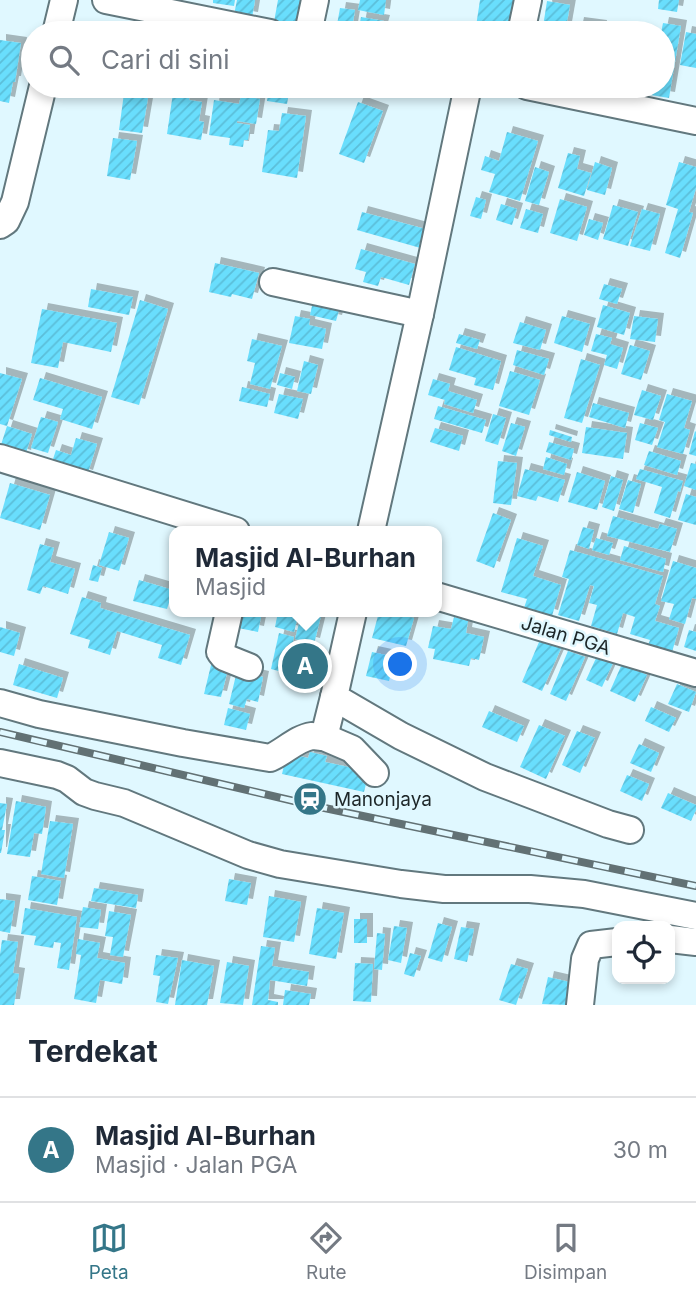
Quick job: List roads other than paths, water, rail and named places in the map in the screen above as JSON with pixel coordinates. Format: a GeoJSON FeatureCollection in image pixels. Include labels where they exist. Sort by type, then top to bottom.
{"type":"FeatureCollection","features":[{"type":"Feature","properties":{"kind":"street"},"geometry":{"type":"LineString","coordinates":[[59,21],[64,0]]}},
{"type":"Feature","properties":{"kind":"street"},"geometry":{"type":"LineString","coordinates":[[106,0],[210,21]]}},
{"type":"Feature","properties":{"kind":"street"},"geometry":{"type":"LineString","coordinates":[[311,21],[315,0]]}},
{"type":"Feature","properties":{"kind":"street"},"geometry":{"type":"LineString","coordinates":[[523,21],[528,0]]}},
{"type":"Feature","properties":{"kind":"street"},"geometry":{"type":"LineString","coordinates":[[0,225],[6,221],[15,202],[40,98]]}},
{"type":"Feature","properties":{"kind":"street"},"geometry":{"type":"LineString","coordinates":[[372,526],[465,98]]}},
{"type":"Feature","properties":{"kind":"street"},"geometry":{"type":"LineString","coordinates":[[585,98],[696,121]]}},
{"type":"Feature","properties":{"kind":"street"},"geometry":{"type":"LineString","coordinates":[[273,282],[419,314]]}},
{"type":"Feature","properties":{"kind":"street"},"geometry":{"type":"LineString","coordinates":[[0,458],[220,526]]}},
{"type":"Feature","properties":{"kind":"street","name":"Jalan PGA"},"geometry":{"type":"LineString","coordinates":[[442,598],[696,673]]}},
{"type":"Feature","properties":{"kind":"street"},"geometry":{"type":"LineString","coordinates":[[228,617],[220,652],[224,657],[249,667]]}},
{"type":"Feature","properties":{"kind":"street"},"geometry":{"type":"LineString","coordinates":[[324,737],[352,617]]}},
{"type":"Feature","properties":{"kind":"street"},"geometry":{"type":"LineString","coordinates":[[334,697],[410,741],[485,777],[584,816],[630,830]]}},
{"type":"Feature","properties":{"kind":"street"},"geometry":{"type":"LineString","coordinates":[[0,703],[52,717],[270,758],[312,736],[324,737],[352,749],[376,773]]}},
{"type":"Feature","properties":{"kind":"street"},"geometry":{"type":"LineString","coordinates":[[0,763],[57,775],[84,792],[124,803],[248,855],[280,864],[444,889],[530,889],[584,894],[696,916]]}},
{"type":"Feature","properties":{"kind":"street"},"geometry":{"type":"LineString","coordinates":[[675,940],[696,942]]}},
{"type":"Feature","properties":{"kind":"street"},"geometry":{"type":"LineString","coordinates":[[580,1005],[585,959],[591,945],[612,943]]}},
{"type":"Feature","properties":{"kind":"railway"},"geometry":{"type":"LineString","coordinates":[[0,732],[315,806],[696,886]]}},
{"type":"Feature","properties":{"kind":"place","name":"Masjid Al-Burhan"},"geometry":{"type":"Point","coordinates":[305,666]}},
{"type":"Feature","properties":{"kind":"place","name":"Manonjaya"},"geometry":{"type":"Point","coordinates":[310,799]}}]}
